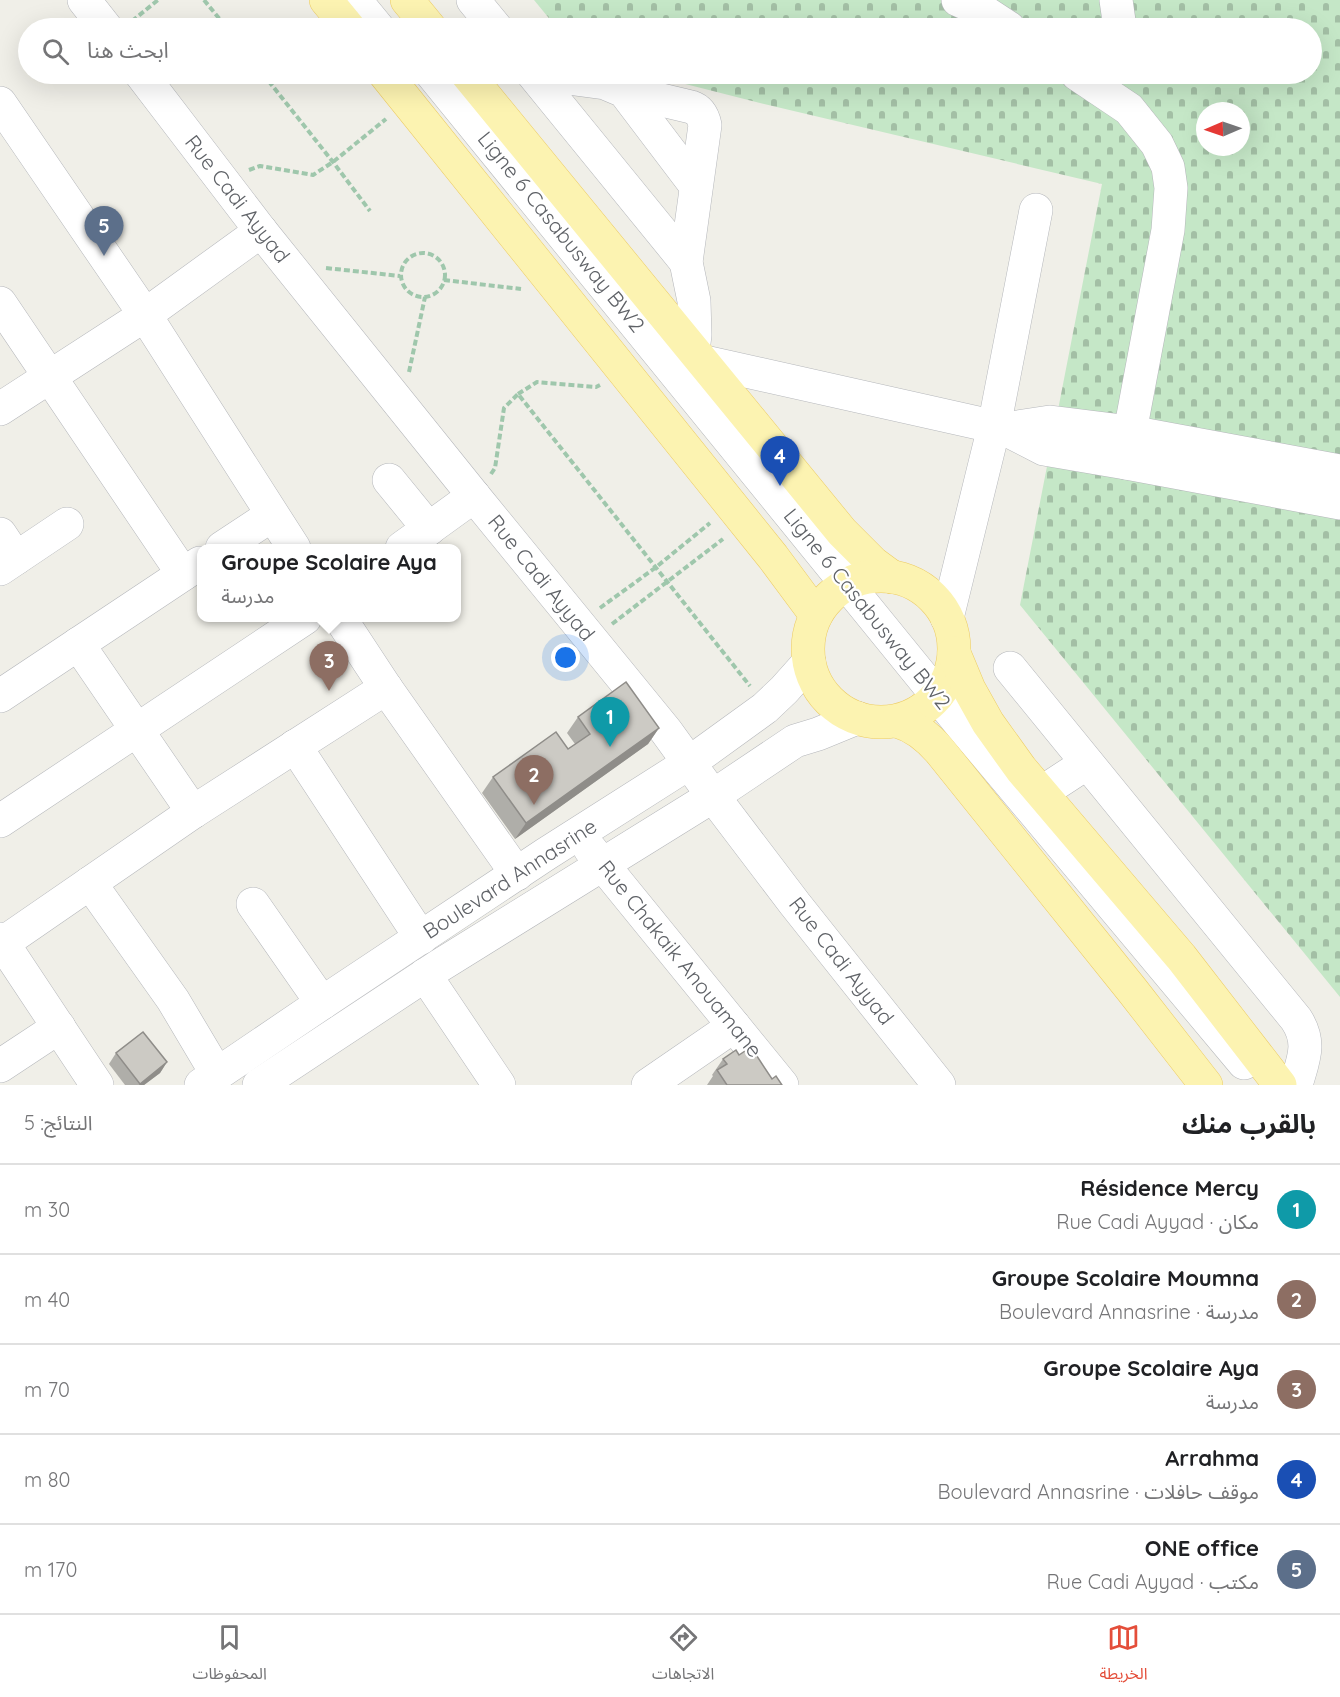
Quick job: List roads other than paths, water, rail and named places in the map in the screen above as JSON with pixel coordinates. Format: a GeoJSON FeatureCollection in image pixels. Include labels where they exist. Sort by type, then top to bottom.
{"type":"FeatureCollection","features":[{"type":"Feature","properties":{"kind":"main road"},"geometry":{"type":"LineString","coordinates":[[326,0],[341,18]]}},
{"type":"Feature","properties":{"kind":"main road"},"geometry":{"type":"LineString","coordinates":[[407,0],[422,18]]}},
{"type":"Feature","properties":{"kind":"main road"},"geometry":{"type":"LineString","coordinates":[[475,84],[842,532],[892,577]]}},
{"type":"Feature","properties":{"kind":"main road"},"geometry":{"type":"LineString","coordinates":[[411,88],[553,283],[788,576],[833,597]]}},
{"type":"Feature","properties":{"kind":"main road"},"geometry":{"type":"LineString","coordinates":[[954,653],[948,676],[932,700],[919,711],[897,721],[876,722],[857,718],[834,706],[825,697],[815,680],[809,662],[809,638],[833,597],[862,578],[892,577],[914,584],[933,598],[947,618],[954,653],[969,689],[988,723],[1021,769],[1181,957],[1280,1085]]}},
{"type":"Feature","properties":{"kind":"main road"},"geometry":{"type":"LineString","coordinates":[[897,721],[915,728],[929,738],[1206,1085]]}},
{"type":"Feature","properties":{"kind":"street"},"geometry":{"type":"LineString","coordinates":[[84,0],[109,18]]}},
{"type":"Feature","properties":{"kind":"street"},"geometry":{"type":"LineString","coordinates":[[355,0],[370,18]]}},
{"type":"Feature","properties":{"kind":"street"},"geometry":{"type":"LineString","coordinates":[[372,0],[387,18]]}},
{"type":"Feature","properties":{"kind":"street"},"geometry":{"type":"LineString","coordinates":[[473,0],[488,18]]}},
{"type":"Feature","properties":{"kind":"street"},"geometry":{"type":"LineString","coordinates":[[958,0],[994,18]]}},
{"type":"Feature","properties":{"kind":"street"},"geometry":{"type":"LineString","coordinates":[[1116,0],[1119,18]]}},
{"type":"Feature","properties":{"kind":"street","name":"Rue Cadi Ayyad"},"geometry":{"type":"LineString","coordinates":[[149,84],[300,280],[666,731],[712,796],[795,904],[939,1085]]}},
{"type":"Feature","properties":{"kind":"street","name":"Ligne 6 Casabusway BW2"},"geometry":{"type":"LineString","coordinates":[[440,84],[833,597]]}},
{"type":"Feature","properties":{"kind":"street"},"geometry":{"type":"LineString","coordinates":[[543,84],[686,262]]}},
{"type":"Feature","properties":{"kind":"street"},"geometry":{"type":"LineString","coordinates":[[607,84],[624,91],[696,108],[704,118],[705,125],[686,262],[694,301],[697,356],[999,428],[1050,422],[1128,447],[1340,503]]}},
{"type":"Feature","properties":{"kind":"street"},"geometry":{"type":"LineString","coordinates":[[1092,84],[1129,109],[1157,144],[1168,167],[1171,188],[1168,230],[1128,447]]}},
{"type":"Feature","properties":{"kind":"street"},"geometry":{"type":"LineString","coordinates":[[1126,84],[1129,109]]}},
{"type":"Feature","properties":{"kind":"street","name":"Ligne 6 Casabusway BW2"},"geometry":{"type":"LineString","coordinates":[[411,88],[833,597],[932,700],[1263,1085]]}},
{"type":"Feature","properties":{"kind":"street"},"geometry":{"type":"LineString","coordinates":[[624,91],[696,186]]}},
{"type":"Feature","properties":{"kind":"street"},"geometry":{"type":"LineString","coordinates":[[0,104],[145,315],[291,544]]}},
{"type":"Feature","properties":{"kind":"street"},"geometry":{"type":"LineString","coordinates":[[947,618],[999,428],[1036,210]]}},
{"type":"Feature","properties":{"kind":"street"},"geometry":{"type":"LineString","coordinates":[[0,409],[145,315],[261,231]]}},
{"type":"Feature","properties":{"kind":"street"},"geometry":{"type":"LineString","coordinates":[[0,303],[50,377],[192,568],[0,696]]}},
{"type":"Feature","properties":{"kind":"street"},"geometry":{"type":"LineString","coordinates":[[1128,447],[1340,471]]}},
{"type":"Feature","properties":{"kind":"street"},"geometry":{"type":"LineString","coordinates":[[389,480],[429,529]]}},
{"type":"Feature","properties":{"kind":"street"},"geometry":{"type":"LineString","coordinates":[[409,544],[474,496]]}},
{"type":"Feature","properties":{"kind":"street"},"geometry":{"type":"LineString","coordinates":[[229,544],[272,515]]}},
{"type":"Feature","properties":{"kind":"street"},"geometry":{"type":"LineString","coordinates":[[5,554],[67,524]]}},
{"type":"Feature","properties":{"kind":"street"},"geometry":{"type":"LineString","coordinates":[[0,821],[299,622]]}},
{"type":"Feature","properties":{"kind":"street"},"geometry":{"type":"LineString","coordinates":[[343,622],[386,688],[517,874]]}},
{"type":"Feature","properties":{"kind":"street"},"geometry":{"type":"LineString","coordinates":[[78,644],[193,812]]}},
{"type":"Feature","properties":{"kind":"street","name":"Boulevard Annasrine"},"geometry":{"type":"LineString","coordinates":[[209,1079],[517,874],[689,763],[765,708],[809,662]]}},
{"type":"Feature","properties":{"kind":"street"},"geometry":{"type":"LineString","coordinates":[[1010,668],[1302,1029],[1306,1050],[1296,1085]]}},
{"type":"Feature","properties":{"kind":"street"},"geometry":{"type":"LineString","coordinates":[[97,1085],[1,941],[193,812],[386,688]]}},
{"type":"Feature","properties":{"kind":"street","name":"Ligne 6 Casabusway BW2"},"geometry":{"type":"LineString","coordinates":[[932,700],[1242,1085]]}},
{"type":"Feature","properties":{"kind":"street","name":"Boulevard Annasrine"},"geometry":{"type":"LineString","coordinates":[[260,1085],[425,975],[603,865],[795,741],[857,718]]}},
{"type":"Feature","properties":{"kind":"street"},"geometry":{"type":"LineString","coordinates":[[295,746],[421,938]]}},
{"type":"Feature","properties":{"kind":"street"},"geometry":{"type":"LineString","coordinates":[[1041,793],[1087,763]]}},
{"type":"Feature","properties":{"kind":"street","name":"Rue Chakaik Anouamane"},"geometry":{"type":"LineString","coordinates":[[578,834],[782,1085]]}},
{"type":"Feature","properties":{"kind":"street"},"geometry":{"type":"LineString","coordinates":[[90,882],[173,1000],[209,1079]]}},
{"type":"Feature","properties":{"kind":"street"},"geometry":{"type":"LineString","coordinates":[[253,904],[322,1003]]}},
{"type":"Feature","properties":{"kind":"street"},"geometry":{"type":"LineString","coordinates":[[425,975],[499,1085]]}},
{"type":"Feature","properties":{"kind":"street"},"geometry":{"type":"LineString","coordinates":[[648,1085],[734,1026]]}},
{"type":"Feature","properties":{"kind":"street"},"geometry":{"type":"LineString","coordinates":[[0,1066],[59,1027]]}},
{"type":"Feature","properties":{"kind":"place","name":"ONE office"},"geometry":{"type":"Point","coordinates":[104,256]}},
{"type":"Feature","properties":{"kind":"place","name":"Arrahma"},"geometry":{"type":"Point","coordinates":[780,486]}},
{"type":"Feature","properties":{"kind":"place","name":"Groupe Scolaire Aya"},"geometry":{"type":"Point","coordinates":[329,691]}},
{"type":"Feature","properties":{"kind":"place","name":"Résidence Mercy"},"geometry":{"type":"Point","coordinates":[610,747]}},
{"type":"Feature","properties":{"kind":"place","name":"Groupe Scolaire Moumna"},"geometry":{"type":"Point","coordinates":[534,805]}}]}
